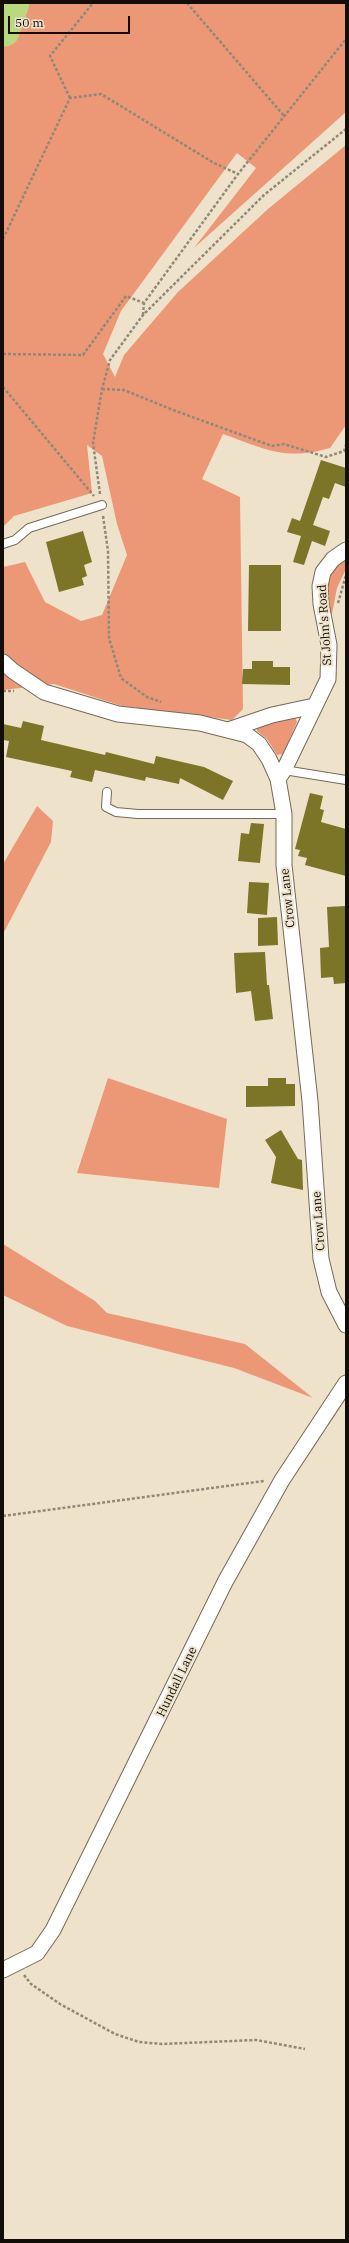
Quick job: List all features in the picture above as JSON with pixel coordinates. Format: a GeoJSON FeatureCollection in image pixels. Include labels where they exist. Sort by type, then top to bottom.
{"type":"FeatureCollection","features":[{"type":"Feature","properties":{"kind":"street","name":"St John's Road"},"geometry":{"type":"LineString","coordinates":[[281,775],[328,678],[329,645],[321,604],[322,579],[323,572],[333,559],[346,550]]}},
{"type":"Feature","properties":{"kind":"street","name":"Crow Lane"},"geometry":{"type":"LineString","coordinates":[[3,662],[13,671],[44,692],[118,714],[200,723],[232,729],[247,735],[259,744],[281,775],[284,814],[284,865],[310,1101],[321,1259],[329,1292],[346,1325]]}},
{"type":"Feature","properties":{"kind":"street"},"geometry":{"type":"LineString","coordinates":[[232,729],[272,715],[314,706]]}},
{"type":"Feature","properties":{"kind":"street","name":"Hundall Lane"},"geometry":{"type":"LineString","coordinates":[[10,1968],[38,1953],[53,1930],[225,1582],[282,1480],[346,1383]]}},
{"type":"Feature","properties":{"kind":"lane"},"geometry":{"type":"LineString","coordinates":[[3,544],[15,540],[29,528],[102,506]]}},
{"type":"Feature","properties":{"kind":"lane"},"geometry":{"type":"LineString","coordinates":[[281,775],[346,780]]}},
{"type":"Feature","properties":{"kind":"lane"},"geometry":{"type":"LineString","coordinates":[[107,792],[106,807],[116,812],[178,816],[284,814]]}},
{"type":"Feature","properties":{"kind":"path"},"geometry":{"type":"LineString","coordinates":[[70,98],[50,56],[93,3]]}},
{"type":"Feature","properties":{"kind":"path"},"geometry":{"type":"LineString","coordinates":[[187,3],[285,117]]}},
{"type":"Feature","properties":{"kind":"path"},"geometry":{"type":"LineString","coordinates":[[143,315],[144,303],[238,174],[346,39]]}},
{"type":"Feature","properties":{"kind":"path"},"geometry":{"type":"LineString","coordinates":[[70,98],[100,94],[214,163],[238,174]]}},
{"type":"Feature","properties":{"kind":"path"},"geometry":{"type":"LineString","coordinates":[[3,239],[70,98]]}},
{"type":"Feature","properties":{"kind":"path"},"geometry":{"type":"LineString","coordinates":[[162,702],[147,697],[121,678],[110,638],[108,551],[94,443],[102,389],[110,360],[143,315],[264,195],[346,128]]}},
{"type":"Feature","properties":{"kind":"path"},"geometry":{"type":"LineString","coordinates":[[3,354],[83,354],[126,296],[144,303]]}},
{"type":"Feature","properties":{"kind":"path"},"geometry":{"type":"LineString","coordinates":[[3,387],[102,506]]}},
{"type":"Feature","properties":{"kind":"path"},"geometry":{"type":"LineString","coordinates":[[102,389],[124,390],[173,410],[272,446],[284,444],[326,457],[344,451],[346,445]]}},
{"type":"Feature","properties":{"kind":"path"},"geometry":{"type":"LineString","coordinates":[[3,1516],[268,1480],[282,1480]]}},
{"type":"Feature","properties":{"kind":"path"},"geometry":{"type":"LineString","coordinates":[[10,1968],[60,2004],[115,2034],[139,2042],[162,2044],[256,2040],[305,2049]]}},
{"type":"Feature","properties":{"kind":"shaded area"},"geometry":{"type":"Polygon","coordinates":[[[3,3],[15,3],[5,32],[3,32],[3,3]]]}},
{"type":"Feature","properties":{"kind":"shaded area"},"geometry":{"type":"Polygon","coordinates":[[[19,3],[346,3],[346,112],[194,248],[256,168],[237,153],[121,311],[103,354],[115,377],[124,355],[178,292],[268,209],[346,145],[346,425],[330,448],[314,452],[275,452],[223,434],[202,479],[240,497],[243,709],[232,720],[122,706],[54,684],[3,690],[3,567],[25,562],[45,602],[81,621],[102,615],[127,555],[117,524],[102,456],[87,445],[92,493],[14,516],[3,527],[3,35],[8,35],[19,3]]]}},
{"type":"Feature","properties":{"kind":"shaded area"},"geometry":{"type":"Polygon","coordinates":[[[346,558],[346,569],[337,588],[331,619],[327,588],[330,572],[346,558]]]}},
{"type":"Feature","properties":{"kind":"shaded area"},"geometry":{"type":"Polygon","coordinates":[[[295,717],[297,722],[283,754],[277,755],[267,739],[257,731],[256,725],[295,717]]]}},
{"type":"Feature","properties":{"kind":"shaded area"},"geometry":{"type":"Polygon","coordinates":[[[37,806],[53,821],[51,842],[3,934],[3,864],[37,806]]]}},
{"type":"Feature","properties":{"kind":"shaded area"},"geometry":{"type":"Polygon","coordinates":[[[108,1078],[227,1119],[219,1188],[77,1173],[108,1078]]]}},
{"type":"Feature","properties":{"kind":"shaded area"},"geometry":{"type":"Polygon","coordinates":[[[3,1244],[95,1301],[107,1313],[245,1344],[313,1398],[234,1368],[67,1326],[3,1295],[3,1244]]]}},
{"type":"Feature","properties":{"kind":"building"},"geometry":{"type":"Polygon","coordinates":[[[321,460],[346,468],[346,487],[335,483],[329,499],[323,497],[313,525],[330,531],[325,546],[312,541],[304,565],[293,562],[301,536],[287,532],[292,518],[300,521],[321,460]]]}},
{"type":"Feature","properties":{"kind":"building"},"geometry":{"type":"Polygon","coordinates":[[[83,531],[92,562],[84,565],[87,576],[82,578],[84,585],[59,592],[46,542],[83,531]]]}},
{"type":"Feature","properties":{"kind":"building"},"geometry":{"type":"Polygon","coordinates":[[[249,565],[281,565],[281,631],[248,631],[249,565]]]}},
{"type":"Feature","properties":{"kind":"building"},"geometry":{"type":"Polygon","coordinates":[[[252,661],[273,661],[273,667],[290,667],[290,685],[242,684],[243,669],[252,669],[252,661]]]}},
{"type":"Feature","properties":{"kind":"building"},"geometry":{"type":"Polygon","coordinates":[[[23,721],[44,726],[41,740],[105,755],[106,752],[154,764],[156,756],[204,767],[233,781],[223,800],[180,778],[179,784],[146,777],[145,781],[95,770],[92,782],[70,777],[72,771],[6,757],[9,741],[3,740],[3,724],[21,728],[23,721]]]}},
{"type":"Feature","properties":{"kind":"building"},"geometry":{"type":"Polygon","coordinates":[[[310,793],[323,796],[320,809],[324,810],[321,822],[346,829],[346,876],[305,865],[307,858],[298,856],[300,850],[295,849],[310,793]]]}},
{"type":"Feature","properties":{"kind":"building"},"geometry":{"type":"Polygon","coordinates":[[[251,823],[264,824],[260,863],[238,861],[241,833],[249,834],[251,823]]]}},
{"type":"Feature","properties":{"kind":"building"},"geometry":{"type":"Polygon","coordinates":[[[249,882],[269,883],[267,915],[247,913],[249,882]]]}},
{"type":"Feature","properties":{"kind":"building"},"geometry":{"type":"Polygon","coordinates":[[[346,906],[346,983],[334,984],[333,977],[321,978],[320,948],[329,947],[327,907],[346,906]]]}},
{"type":"Feature","properties":{"kind":"building"},"geometry":{"type":"Polygon","coordinates":[[[277,917],[278,945],[258,946],[258,918],[277,917]]]}},
{"type":"Feature","properties":{"kind":"building"},"geometry":{"type":"Polygon","coordinates":[[[265,952],[267,985],[269,985],[273,1019],[255,1021],[251,991],[236,993],[234,953],[265,952]]]}},
{"type":"Feature","properties":{"kind":"building"},"geometry":{"type":"Polygon","coordinates":[[[268,1078],[286,1078],[286,1084],[295,1084],[295,1106],[246,1107],[246,1086],[268,1086],[268,1078]]]}},
{"type":"Feature","properties":{"kind":"building"},"geometry":{"type":"Polygon","coordinates":[[[281,1130],[298,1159],[302,1160],[303,1190],[271,1183],[276,1157],[265,1140],[281,1130]]]}},
{"type":"Feature","properties":{"kind":"waterway"},"geometry":{"type":"LineString","coordinates":[[3,32],[5,32],[15,3]]}}]}
